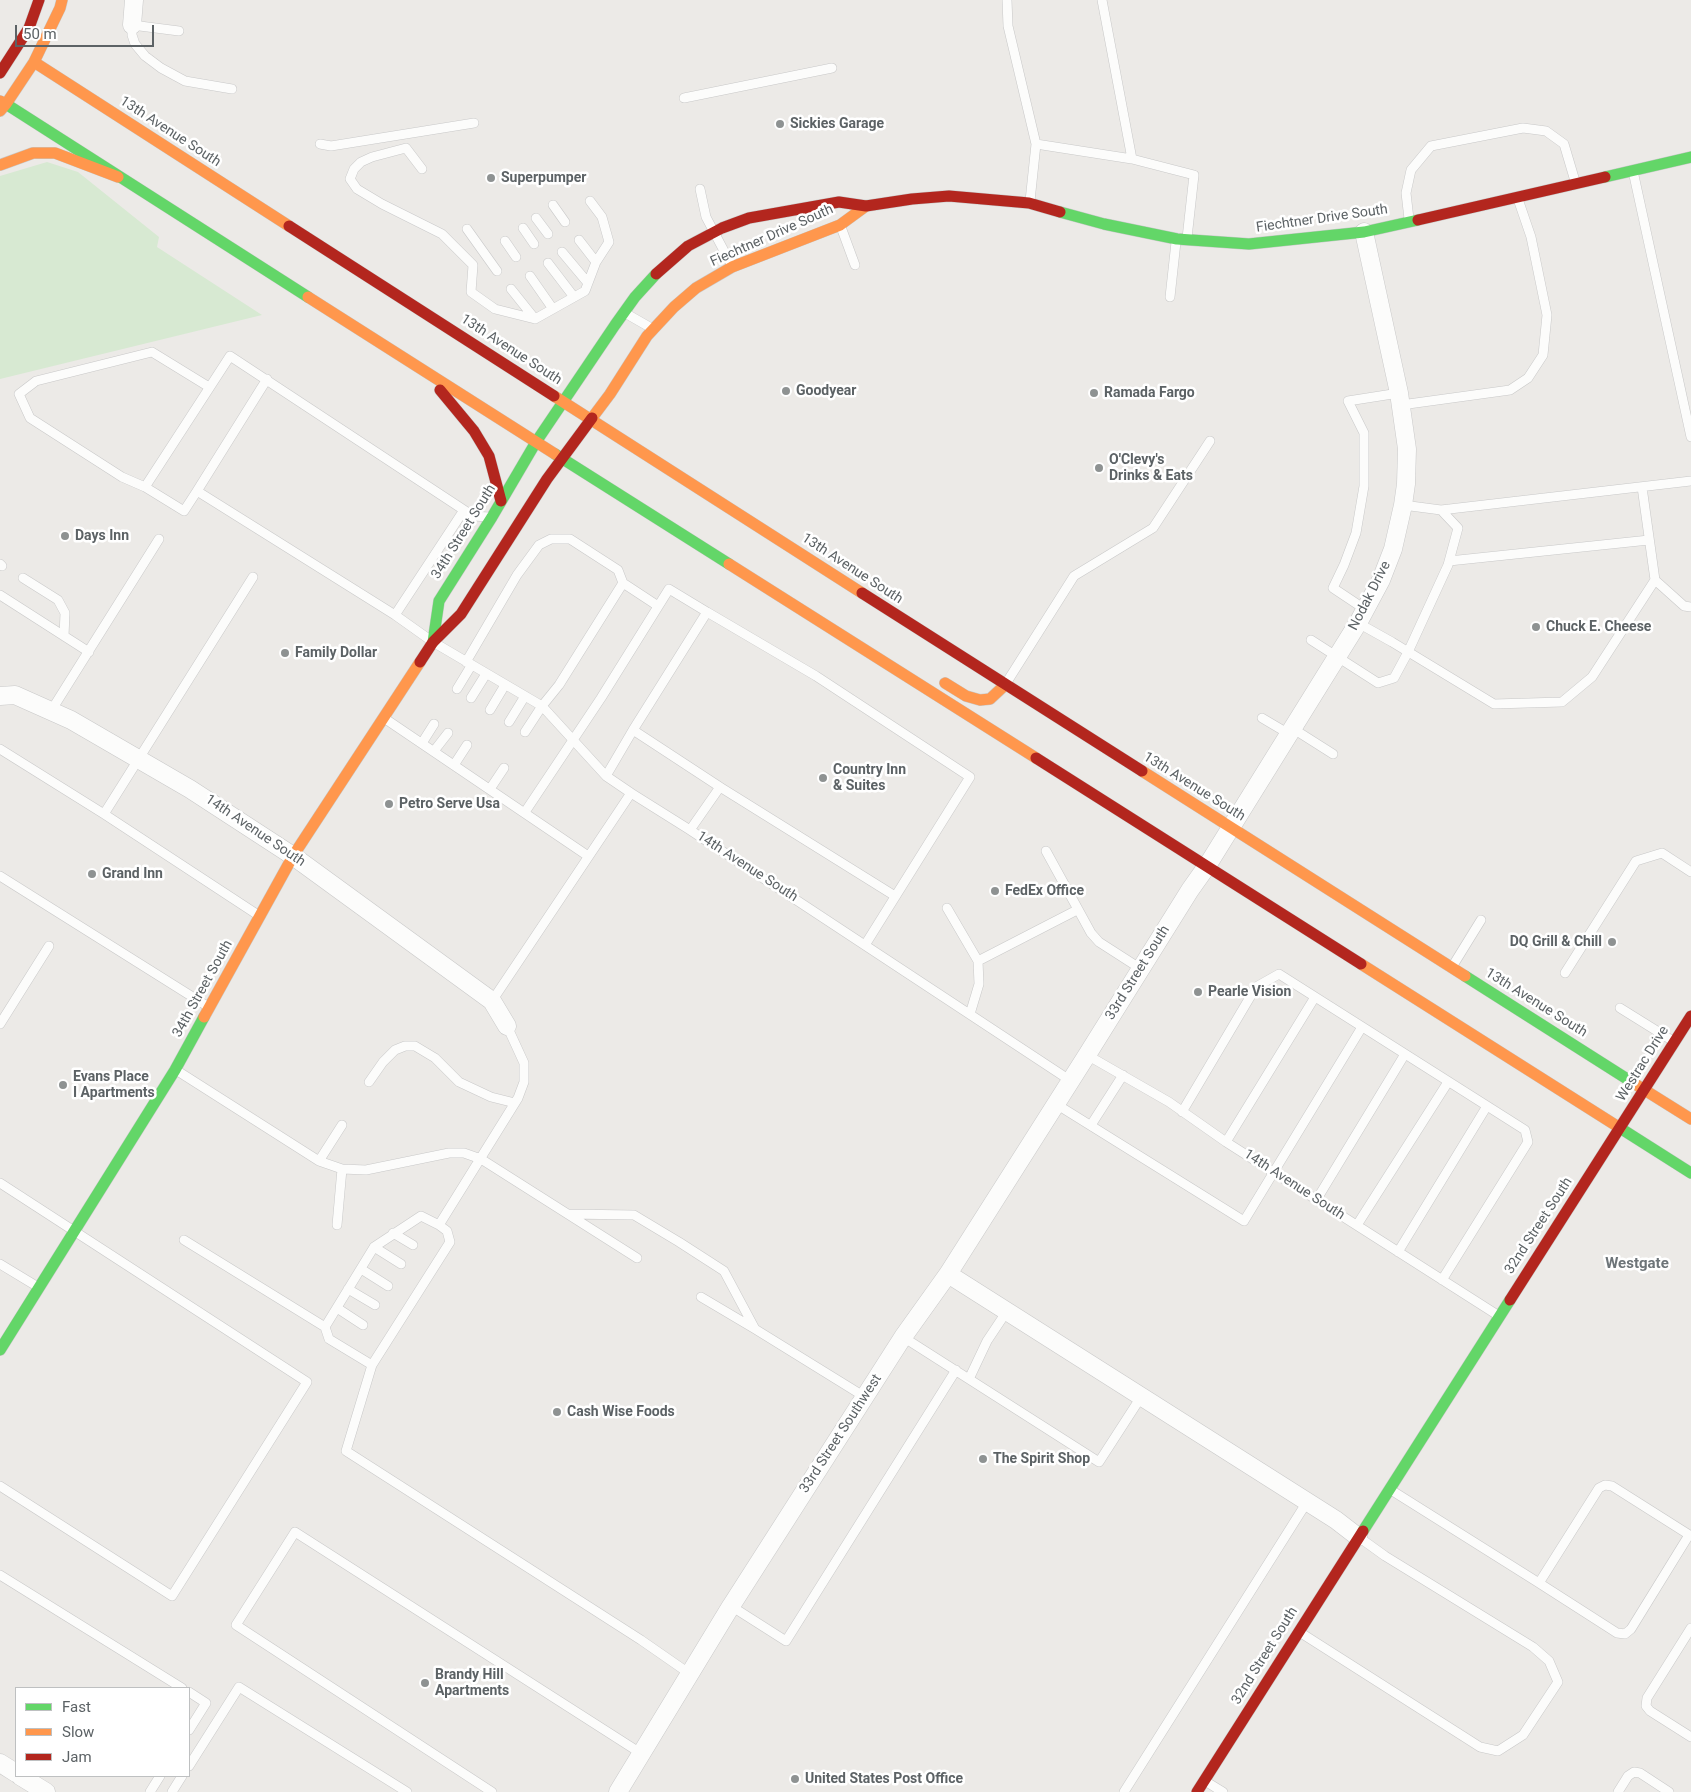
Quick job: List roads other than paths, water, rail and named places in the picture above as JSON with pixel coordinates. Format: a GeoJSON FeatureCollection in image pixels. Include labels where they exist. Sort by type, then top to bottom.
{"type":"FeatureCollection","features":[{"type":"Feature","properties":{"kind":"main road"},"geometry":{"type":"LineString","coordinates":[[0,73],[11,48],[28,28],[39,0]]}},
{"type":"Feature","properties":{"kind":"main road"},"geometry":{"type":"LineString","coordinates":[[62,0],[34,62],[2,105],[1691,1174]]}},
{"type":"Feature","properties":{"kind":"main road","name":"13th Avenue South"},"geometry":{"type":"LineString","coordinates":[[11,48],[1005,685],[1691,1119]]}},
{"type":"Feature","properties":{"kind":"main road"},"geometry":{"type":"LineString","coordinates":[[0,165],[33,153],[55,153],[118,177]]}},
{"type":"Feature","properties":{"kind":"main road","name":"Fiechtner Drive South"},"geometry":{"type":"LineString","coordinates":[[536,442],[624,312],[660,268],[688,246],[722,228],[749,218],[839,202],[866,206],[949,196],[1030,203],[1104,224],[1182,239],[1249,244],[1364,232],[1691,157]]}},
{"type":"Feature","properties":{"kind":"main road","name":"Fiechtner Drive South"},"geometry":{"type":"LineString","coordinates":[[562,459],[610,394],[653,329],[696,288],[732,267],[840,225],[866,206]]}},
{"type":"Feature","properties":{"kind":"main road"},"geometry":{"type":"LineString","coordinates":[[422,370],[474,430],[489,456],[501,500]]}},
{"type":"Feature","properties":{"kind":"main road","name":"34th Street South"},"geometry":{"type":"LineString","coordinates":[[433,642],[439,601],[536,442]]}},
{"type":"Feature","properties":{"kind":"main road","name":"34th Street South"},"geometry":{"type":"LineString","coordinates":[[0,1350],[176,1070],[293,856],[433,642],[461,614],[547,479],[562,459]]}},
{"type":"Feature","properties":{"kind":"main road"},"geometry":{"type":"LineString","coordinates":[[831,628],[900,658]]}},
{"type":"Feature","properties":{"kind":"main road"},"geometry":{"type":"LineString","coordinates":[[934,676],[966,696],[980,700],[990,699],[1005,685]]}},
{"type":"Feature","properties":{"kind":"main road","name":"Westrac Drive"},"geometry":{"type":"LineString","coordinates":[[1620,1128],[1679,1038],[1691,1016]]}},
{"type":"Feature","properties":{"kind":"main road","name":"32nd Street South"},"geometry":{"type":"LineString","coordinates":[[1197,1792],[1620,1128]]}},
{"type":"Feature","properties":{"kind":"street"},"geometry":{"type":"LineString","coordinates":[[132,25],[134,0]]}},
{"type":"Feature","properties":{"kind":"street","name":"Nodak Drive"},"geometry":{"type":"LineString","coordinates":[[1207,866],[1362,616],[1381,580],[1393,549],[1406,484],[1407,449],[1400,399],[1364,232]]}},
{"type":"Feature","properties":{"kind":"street","name":"14th Avenue South"},"geometry":{"type":"LineString","coordinates":[[0,696],[15,695],[71,720],[190,789],[293,856],[492,1001],[507,1026]]}},
{"type":"Feature","properties":{"kind":"street","name":"33rd Street South"},"geometry":{"type":"LineString","coordinates":[[1071,1081],[1190,890],[1207,866]]}},
{"type":"Feature","properties":{"kind":"street","name":"33rd Street Southwest"},"geometry":{"type":"LineString","coordinates":[[618,1792],[731,1606],[904,1337],[948,1274],[1071,1081]]}},
{"type":"Feature","properties":{"kind":"street"},"geometry":{"type":"LineString","coordinates":[[948,1274],[1307,1502],[1358,1537]]}},
{"type":"Feature","properties":{"kind":"street"},"geometry":{"type":"LineString","coordinates":[[0,1763],[15,1772]]}},
{"type":"Feature","properties":{"kind":"street"},"geometry":{"type":"LineString","coordinates":[[22,1777],[46,1792]]}},
{"type":"Feature","properties":{"kind":"lane"},"geometry":{"type":"LineString","coordinates":[[1007,0],[1008,26],[1036,144],[1030,203]]}},
{"type":"Feature","properties":{"kind":"lane"},"geometry":{"type":"LineString","coordinates":[[1102,0],[1132,159]]}},
{"type":"Feature","properties":{"kind":"lane"},"geometry":{"type":"LineString","coordinates":[[179,31],[132,25],[132,35],[136,44],[145,56],[161,68],[185,81],[232,89]]}},
{"type":"Feature","properties":{"kind":"lane"},"geometry":{"type":"LineString","coordinates":[[684,98],[832,68]]}},
{"type":"Feature","properties":{"kind":"lane"},"geometry":{"type":"LineString","coordinates":[[320,144],[331,146],[474,122]]}},
{"type":"Feature","properties":{"kind":"lane"},"geometry":{"type":"LineString","coordinates":[[1410,222],[1406,193],[1411,170],[1430,146],[1523,128],[1546,131],[1564,144],[1576,184]]}},
{"type":"Feature","properties":{"kind":"lane"},"geometry":{"type":"LineString","coordinates":[[1036,144],[1132,159],[1194,175],[1170,297]]}},
{"type":"Feature","properties":{"kind":"lane"},"geometry":{"type":"LineString","coordinates":[[422,169],[406,148],[372,157],[361,162],[354,169],[350,179],[357,189],[382,204],[442,234],[473,265]]}},
{"type":"Feature","properties":{"kind":"lane"},"geometry":{"type":"LineString","coordinates":[[1633,170],[1691,437]]}},
{"type":"Feature","properties":{"kind":"lane"},"geometry":{"type":"LineString","coordinates":[[700,189],[706,218],[732,267]]}},
{"type":"Feature","properties":{"kind":"lane"},"geometry":{"type":"LineString","coordinates":[[1517,197],[1532,237],[1547,315],[1544,355],[1528,378],[1510,390],[1400,399],[1348,401],[1364,433],[1364,486],[1356,533],[1333,588],[1362,616],[1408,652],[1494,704],[1562,702],[1592,677],[1655,580],[1642,487]]}},
{"type":"Feature","properties":{"kind":"lane"},"geometry":{"type":"LineString","coordinates":[[485,256],[473,265],[471,292],[495,309],[536,319],[585,291],[596,262],[609,242],[602,218],[590,201]]}},
{"type":"Feature","properties":{"kind":"lane"},"geometry":{"type":"LineString","coordinates":[[553,205],[565,222]]}},
{"type":"Feature","properties":{"kind":"lane"},"geometry":{"type":"LineString","coordinates":[[536,218],[548,234]]}},
{"type":"Feature","properties":{"kind":"lane"},"geometry":{"type":"LineString","coordinates":[[840,225],[855,265]]}},
{"type":"Feature","properties":{"kind":"lane"},"geometry":{"type":"LineString","coordinates":[[522,228],[534,244]]}},
{"type":"Feature","properties":{"kind":"lane"},"geometry":{"type":"LineString","coordinates":[[467,229],[497,271]]}},
{"type":"Feature","properties":{"kind":"lane"},"geometry":{"type":"LineString","coordinates":[[579,240],[596,262]]}},
{"type":"Feature","properties":{"kind":"lane"},"geometry":{"type":"LineString","coordinates":[[505,241],[516,257]]}},
{"type":"Feature","properties":{"kind":"lane"},"geometry":{"type":"LineString","coordinates":[[562,252],[588,283]]}},
{"type":"Feature","properties":{"kind":"lane"},"geometry":{"type":"LineString","coordinates":[[548,263],[574,297]]}},
{"type":"Feature","properties":{"kind":"lane"},"geometry":{"type":"LineString","coordinates":[[530,276],[553,309]]}},
{"type":"Feature","properties":{"kind":"lane"},"geometry":{"type":"LineString","coordinates":[[511,289],[536,319]]}},
{"type":"Feature","properties":{"kind":"lane"},"geometry":{"type":"LineString","coordinates":[[624,312],[653,329]]}},
{"type":"Feature","properties":{"kind":"lane"},"geometry":{"type":"LineString","coordinates":[[209,387],[152,352],[36,381],[19,394],[30,418],[122,477],[145,486],[184,512],[267,380]]}},
{"type":"Feature","properties":{"kind":"lane"},"geometry":{"type":"LineString","coordinates":[[145,486],[230,356],[473,516],[492,517]]}},
{"type":"Feature","properties":{"kind":"lane"},"geometry":{"type":"LineString","coordinates":[[1005,685],[1074,576],[1153,528],[1210,441]]}},
{"type":"Feature","properties":{"kind":"lane"},"geometry":{"type":"LineString","coordinates":[[1403,505],[1441,510],[1691,481]]}},
{"type":"Feature","properties":{"kind":"lane","name":"14th Avenue South"},"geometry":{"type":"LineString","coordinates":[[197,491],[395,615],[433,642],[542,706],[606,776],[1071,1081]]}},
{"type":"Feature","properties":{"kind":"lane"},"geometry":{"type":"LineString","coordinates":[[395,615],[464,510]]}},
{"type":"Feature","properties":{"kind":"lane"},"geometry":{"type":"LineString","coordinates":[[1312,640],[1378,683],[1394,678],[1408,652],[1449,561],[1458,528],[1441,510]]}},
{"type":"Feature","properties":{"kind":"lane"},"geometry":{"type":"LineString","coordinates":[[51,711],[159,539]]}},
{"type":"Feature","properties":{"kind":"lane"},"geometry":{"type":"LineString","coordinates":[[457,689],[517,575],[539,545],[551,539],[570,539],[618,570],[623,583],[658,606]]}},
{"type":"Feature","properties":{"kind":"lane"},"geometry":{"type":"LineString","coordinates":[[1449,561],[1650,540]]}},
{"type":"Feature","properties":{"kind":"lane"},"geometry":{"type":"LineString","coordinates":[[104,814],[253,577]]}},
{"type":"Feature","properties":{"kind":"lane"},"geometry":{"type":"LineString","coordinates":[[23,578],[58,600],[65,612],[64,636]]}},
{"type":"Feature","properties":{"kind":"lane"},"geometry":{"type":"LineString","coordinates":[[1655,580],[1684,606],[1691,607]]}},
{"type":"Feature","properties":{"kind":"lane"},"geometry":{"type":"LineString","coordinates":[[525,732],[559,685],[623,583]]}},
{"type":"Feature","properties":{"kind":"lane"},"geometry":{"type":"LineString","coordinates":[[525,812],[601,698],[669,588],[816,676],[970,777],[865,945]]}},
{"type":"Feature","properties":{"kind":"lane"},"geometry":{"type":"LineString","coordinates":[[0,595],[89,652]]}},
{"type":"Feature","properties":{"kind":"lane"},"geometry":{"type":"LineString","coordinates":[[606,776],[707,612]]}},
{"type":"Feature","properties":{"kind":"lane"},"geometry":{"type":"LineString","coordinates":[[471,698],[486,674]]}},
{"type":"Feature","properties":{"kind":"lane"},"geometry":{"type":"LineString","coordinates":[[490,710],[505,685]]}},
{"type":"Feature","properties":{"kind":"lane"},"geometry":{"type":"LineString","coordinates":[[509,722],[525,696]]}},
{"type":"Feature","properties":{"kind":"lane"},"geometry":{"type":"LineString","coordinates":[[384,718],[588,856]]}},
{"type":"Feature","properties":{"kind":"lane"},"geometry":{"type":"LineString","coordinates":[[1262,718],[1333,754]]}},
{"type":"Feature","properties":{"kind":"lane"},"geometry":{"type":"LineString","coordinates":[[422,743],[434,724]]}},
{"type":"Feature","properties":{"kind":"lane"},"geometry":{"type":"LineString","coordinates":[[633,730],[720,787],[895,896]]}},
{"type":"Feature","properties":{"kind":"lane"},"geometry":{"type":"LineString","coordinates":[[434,751],[448,733]]}},
{"type":"Feature","properties":{"kind":"lane"},"geometry":{"type":"LineString","coordinates":[[454,765],[467,745]]}},
{"type":"Feature","properties":{"kind":"lane"},"geometry":{"type":"LineString","coordinates":[[0,749],[104,814],[260,916]]}},
{"type":"Feature","properties":{"kind":"lane"},"geometry":{"type":"LineString","coordinates":[[490,789],[504,768]]}},
{"type":"Feature","properties":{"kind":"lane"},"geometry":{"type":"LineString","coordinates":[[690,830],[720,787]]}},
{"type":"Feature","properties":{"kind":"lane"},"geometry":{"type":"LineString","coordinates":[[492,1001],[631,793]]}},
{"type":"Feature","properties":{"kind":"lane"},"geometry":{"type":"LineString","coordinates":[[1046,851],[1091,933],[1099,942],[1141,968]]}},
{"type":"Feature","properties":{"kind":"lane"},"geometry":{"type":"LineString","coordinates":[[1565,974],[1636,861],[1662,853],[1691,872]]}},
{"type":"Feature","properties":{"kind":"lane"},"geometry":{"type":"LineString","coordinates":[[0,876],[209,1008]]}},
{"type":"Feature","properties":{"kind":"lane"},"geometry":{"type":"LineString","coordinates":[[947,908],[978,961],[979,984],[970,1014]]}},
{"type":"Feature","properties":{"kind":"lane"},"geometry":{"type":"LineString","coordinates":[[978,961],[1077,910]]}},
{"type":"Feature","properties":{"kind":"lane"},"geometry":{"type":"LineString","coordinates":[[1452,967],[1481,920]]}},
{"type":"Feature","properties":{"kind":"lane"},"geometry":{"type":"LineString","coordinates":[[0,1024],[49,946]]}},
{"type":"Feature","properties":{"kind":"lane"},"geometry":{"type":"LineString","coordinates":[[1182,1112],[1256,987],[1279,974],[1525,1130],[1528,1142],[1442,1280]]}},
{"type":"Feature","properties":{"kind":"lane"},"geometry":{"type":"LineString","coordinates":[[1226,1142],[1315,997]]}},
{"type":"Feature","properties":{"kind":"lane"},"geometry":{"type":"LineString","coordinates":[[1620,1008],[1679,1038]]}},
{"type":"Feature","properties":{"kind":"lane"},"geometry":{"type":"LineString","coordinates":[[438,1225],[515,1103],[524,1082],[524,1063],[507,1026]]}},
{"type":"Feature","properties":{"kind":"lane"},"geometry":{"type":"LineString","coordinates":[[1056,1104],[1244,1221],[1362,1027]]}},
{"type":"Feature","properties":{"kind":"lane"},"geometry":{"type":"LineString","coordinates":[[369,1082],[383,1062],[395,1050],[405,1046],[415,1046],[435,1058],[459,1082],[491,1097],[515,1103]]}},
{"type":"Feature","properties":{"kind":"lane"},"geometry":{"type":"LineString","coordinates":[[1317,1199],[1405,1054]]}},
{"type":"Feature","properties":{"kind":"lane","name":"14th Avenue South"},"geometry":{"type":"LineString","coordinates":[[1087,1055],[1169,1102],[1226,1142],[1500,1316]]}},
{"type":"Feature","properties":{"kind":"lane"},"geometry":{"type":"LineString","coordinates":[[176,1070],[318,1161],[342,1169],[366,1170],[449,1153],[464,1153],[481,1159],[637,1258]]}},
{"type":"Feature","properties":{"kind":"lane"},"geometry":{"type":"LineString","coordinates":[[1091,1125],[1123,1075]]}},
{"type":"Feature","properties":{"kind":"lane"},"geometry":{"type":"LineString","coordinates":[[1357,1225],[1448,1082]]}},
{"type":"Feature","properties":{"kind":"lane"},"geometry":{"type":"LineString","coordinates":[[1398,1252],[1487,1106]]}},
{"type":"Feature","properties":{"kind":"lane"},"geometry":{"type":"LineString","coordinates":[[318,1161],[342,1125]]}},
{"type":"Feature","properties":{"kind":"lane"},"geometry":{"type":"LineString","coordinates":[[337,1225],[342,1169]]}},
{"type":"Feature","properties":{"kind":"lane"},"geometry":{"type":"LineString","coordinates":[[0,1183],[307,1382],[172,1596],[0,1486]]}},
{"type":"Feature","properties":{"kind":"lane"},"geometry":{"type":"LineString","coordinates":[[568,1214],[634,1215],[679,1242],[724,1271],[755,1329]]}},
{"type":"Feature","properties":{"kind":"lane"},"geometry":{"type":"LineString","coordinates":[[325,1327],[374,1247],[421,1216],[447,1231],[450,1242],[440,1261],[428,1279],[410,1299],[384,1338],[372,1365],[346,1451],[641,1640],[690,1674]]}},
{"type":"Feature","properties":{"kind":"lane"},"geometry":{"type":"LineString","coordinates":[[393,1234],[413,1245]]}},
{"type":"Feature","properties":{"kind":"lane"},"geometry":{"type":"LineString","coordinates":[[184,1240],[325,1327],[329,1339],[372,1365]]}},
{"type":"Feature","properties":{"kind":"lane"},"geometry":{"type":"LineString","coordinates":[[374,1247],[401,1264]]}},
{"type":"Feature","properties":{"kind":"lane"},"geometry":{"type":"LineString","coordinates":[[431,1256],[440,1261]]}},
{"type":"Feature","properties":{"kind":"lane"},"geometry":{"type":"LineString","coordinates":[[0,1264],[39,1288]]}},
{"type":"Feature","properties":{"kind":"lane"},"geometry":{"type":"LineString","coordinates":[[360,1269],[388,1286]]}},
{"type":"Feature","properties":{"kind":"lane"},"geometry":{"type":"LineString","coordinates":[[419,1274],[428,1279]]}},
{"type":"Feature","properties":{"kind":"lane"},"geometry":{"type":"LineString","coordinates":[[348,1289],[375,1305]]}},
{"type":"Feature","properties":{"kind":"lane"},"geometry":{"type":"LineString","coordinates":[[701,1298],[865,1397]]}},
{"type":"Feature","properties":{"kind":"lane"},"geometry":{"type":"LineString","coordinates":[[337,1308],[363,1325]]}},
{"type":"Feature","properties":{"kind":"lane"},"geometry":{"type":"LineString","coordinates":[[969,1379],[988,1340],[1007,1311]]}},
{"type":"Feature","properties":{"kind":"lane"},"geometry":{"type":"LineString","coordinates":[[904,1337],[1100,1462],[1141,1397]]}},
{"type":"Feature","properties":{"kind":"lane"},"geometry":{"type":"LineString","coordinates":[[731,1606],[786,1641],[956,1370]]}},
{"type":"Feature","properties":{"kind":"lane"},"geometry":{"type":"LineString","coordinates":[[1389,1489],[1617,1633],[1625,1634],[1631,1629],[1690,1536],[1612,1486],[1605,1485],[1599,1488],[1539,1583]]}},
{"type":"Feature","properties":{"kind":"lane"},"geometry":{"type":"LineString","coordinates":[[1124,1792],[1307,1502]]}},
{"type":"Feature","properties":{"kind":"lane"},"geometry":{"type":"LineString","coordinates":[[492,1792],[236,1625],[295,1532],[642,1754]]}},
{"type":"Feature","properties":{"kind":"lane"},"geometry":{"type":"LineString","coordinates":[[1298,1632],[1480,1747],[1498,1751],[1523,1735],[1558,1682],[1549,1661],[1534,1647],[1384,1556],[1358,1537]]}},
{"type":"Feature","properties":{"kind":"lane"},"geometry":{"type":"LineString","coordinates":[[0,1575],[180,1687]]}},
{"type":"Feature","properties":{"kind":"lane"},"geometry":{"type":"LineString","coordinates":[[1691,1628],[1647,1698],[1646,1706],[1650,1711],[1691,1737]]}},
{"type":"Feature","properties":{"kind":"lane"},"geometry":{"type":"LineString","coordinates":[[190,1764],[239,1687],[407,1792]]}},
{"type":"Feature","properties":{"kind":"lane"},"geometry":{"type":"LineString","coordinates":[[190,1693],[206,1703],[190,1728]]}},
{"type":"Feature","properties":{"kind":"lane"},"geometry":{"type":"LineString","coordinates":[[1618,1792],[1628,1776],[1634,1772],[1640,1773],[1669,1792]]}},
{"type":"Feature","properties":{"kind":"lane"},"geometry":{"type":"LineString","coordinates":[[150,1792],[159,1777]]}},
{"type":"Feature","properties":{"kind":"lane"},"geometry":{"type":"LineString","coordinates":[[172,1792],[181,1777]]}},
{"type":"Feature","properties":{"kind":"lane"},"geometry":{"type":"LineString","coordinates":[[1204,1780],[1223,1792]]}},
{"type":"Feature","properties":{"kind":"place","name":"Sickies Garage"},"geometry":{"type":"Point","coordinates":[780,124]}},
{"type":"Feature","properties":{"kind":"place","name":"Superpumper"},"geometry":{"type":"Point","coordinates":[491,178]}},
{"type":"Feature","properties":{"kind":"place","name":"Goodyear"},"geometry":{"type":"Point","coordinates":[786,391]}},
{"type":"Feature","properties":{"kind":"place","name":"Ramada Fargo"},"geometry":{"type":"Point","coordinates":[1094,393]}},
{"type":"Feature","properties":{"kind":"place","name":"O'Clevy's Drinks & Eats"},"geometry":{"type":"Point","coordinates":[1099,468]}},
{"type":"Feature","properties":{"kind":"place","name":"Days Inn"},"geometry":{"type":"Point","coordinates":[65,536]}},
{"type":"Feature","properties":{"kind":"place","name":"Chuck E. Cheese"},"geometry":{"type":"Point","coordinates":[1536,627]}},
{"type":"Feature","properties":{"kind":"place","name":"Family Dollar"},"geometry":{"type":"Point","coordinates":[285,653]}},
{"type":"Feature","properties":{"kind":"place","name":"Country Inn & Suites"},"geometry":{"type":"Point","coordinates":[823,778]}},
{"type":"Feature","properties":{"kind":"place","name":"Petro Serve Usa"},"geometry":{"type":"Point","coordinates":[389,804]}},
{"type":"Feature","properties":{"kind":"place","name":"Grand Inn"},"geometry":{"type":"Point","coordinates":[92,874]}},
{"type":"Feature","properties":{"kind":"place","name":"FedEx Office"},"geometry":{"type":"Point","coordinates":[995,891]}},
{"type":"Feature","properties":{"kind":"place","name":"DQ Grill & Chill"},"geometry":{"type":"Point","coordinates":[1612,942]}},
{"type":"Feature","properties":{"kind":"place","name":"Pearle Vision"},"geometry":{"type":"Point","coordinates":[1198,992]}},
{"type":"Feature","properties":{"kind":"place","name":"Evans Place I Apartments"},"geometry":{"type":"Point","coordinates":[63,1085]}},
{"type":"Feature","properties":{"kind":"place","name":"Cash Wise Foods"},"geometry":{"type":"Point","coordinates":[557,1412]}},
{"type":"Feature","properties":{"kind":"place","name":"The Spirit Shop"},"geometry":{"type":"Point","coordinates":[983,1459]}},
{"type":"Feature","properties":{"kind":"place","name":"Brandy Hill Apartments"},"geometry":{"type":"Point","coordinates":[425,1683]}},
{"type":"Feature","properties":{"kind":"place","name":"United States Post Office"},"geometry":{"type":"Point","coordinates":[795,1779]}},
{"type":"Feature","properties":{"kind":"district","name":"Westgate"},"geometry":{"type":"Point","coordinates":[1637,1264]}}]}
